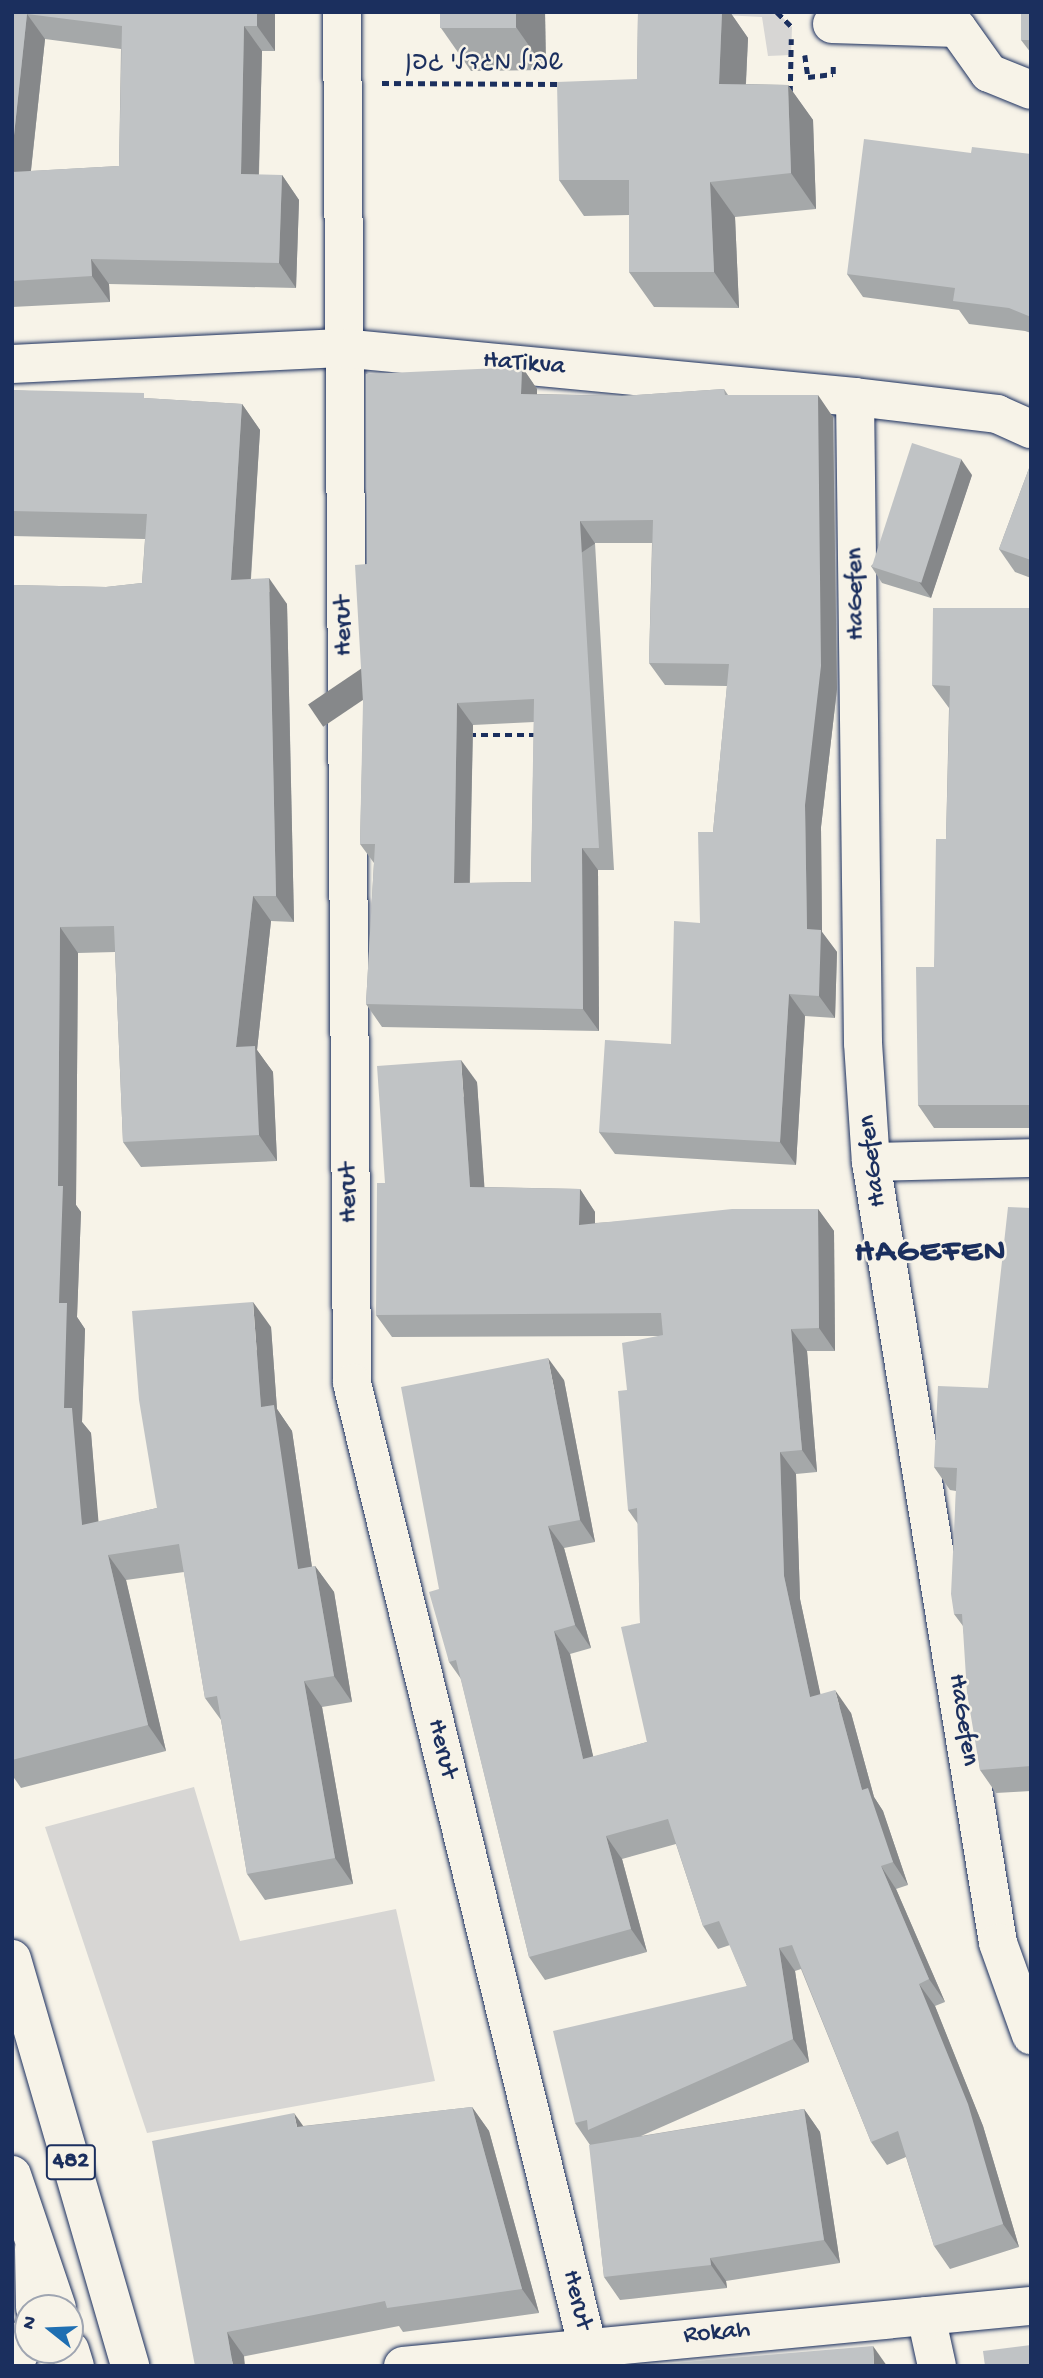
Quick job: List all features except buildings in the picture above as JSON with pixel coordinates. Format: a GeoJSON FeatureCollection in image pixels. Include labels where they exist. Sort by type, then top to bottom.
{"type":"FeatureCollection","features":[{"type":"Feature","properties":{"kind":"street","name":"Herut"},"geometry":{"type":"LineString","coordinates":[[342,12],[341,348],[352,1383],[587,2345]]}},
{"type":"Feature","properties":{"kind":"street"},"geometry":{"type":"LineString","coordinates":[[832,24],[957,28],[989,73],[1031,90]]}},
{"type":"Feature","properties":{"kind":"street","name":"HaTikva"},"geometry":{"type":"LineString","coordinates":[[12,364],[341,348],[855,397],[996,414],[1031,429]]}},
{"type":"Feature","properties":{"kind":"street","name":"HaGefen"},"geometry":{"type":"LineString","coordinates":[[855,397],[863,1043],[871,1161],[998,1942],[1031,2035]]}},
{"type":"Feature","properties":{"kind":"street"},"geometry":{"type":"LineString","coordinates":[[871,1161],[1031,1158]]}},
{"type":"Feature","properties":{"kind":"street","name":"482"},"geometry":{"type":"LineString","coordinates":[[12,1959],[130,2366]]}},
{"type":"Feature","properties":{"kind":"street","name":"482"},"geometry":{"type":"LineString","coordinates":[[12,2175],[53,2294]]}},
{"type":"Feature","properties":{"kind":"street"},"geometry":{"type":"LineString","coordinates":[[33,2230],[34,2294]]}},
{"type":"Feature","properties":{"kind":"street","name":"Rokah"},"geometry":{"type":"LineString","coordinates":[[403,2366],[587,2345],[1031,2306]]}},
{"type":"Feature","properties":{"kind":"street"},"geometry":{"type":"LineString","coordinates":[[926,2316],[937,2366]]}},
{"type":"Feature","properties":{"kind":"path"},"geometry":{"type":"LineString","coordinates":[[777,12],[792,27],[790,107]]}},
{"type":"Feature","properties":{"kind":"path","name":"שביל מגדלי גפן"},"geometry":{"type":"LineString","coordinates":[[342,83],[570,84]]}},
{"type":"Feature","properties":{"kind":"path"},"geometry":{"type":"LineString","coordinates":[[454,735],[549,735]]}},
{"type":"Feature","properties":{"kind":"shaded area"},"geometry":{"type":"Polygon","coordinates":[[[664,12],[777,12],[792,27],[791,55],[768,56],[762,17],[664,12]]]}},
{"type":"Feature","properties":{"kind":"shaded area"},"geometry":{"type":"Polygon","coordinates":[[[194,1787],[240,1941],[396,1909],[435,2081],[147,2133],[45,1827],[194,1787]]]}},
{"type":"Feature","properties":{"kind":"district","name":"HAGEFEN"},"geometry":{"type":"Point","coordinates":[931,1254]}}]}
